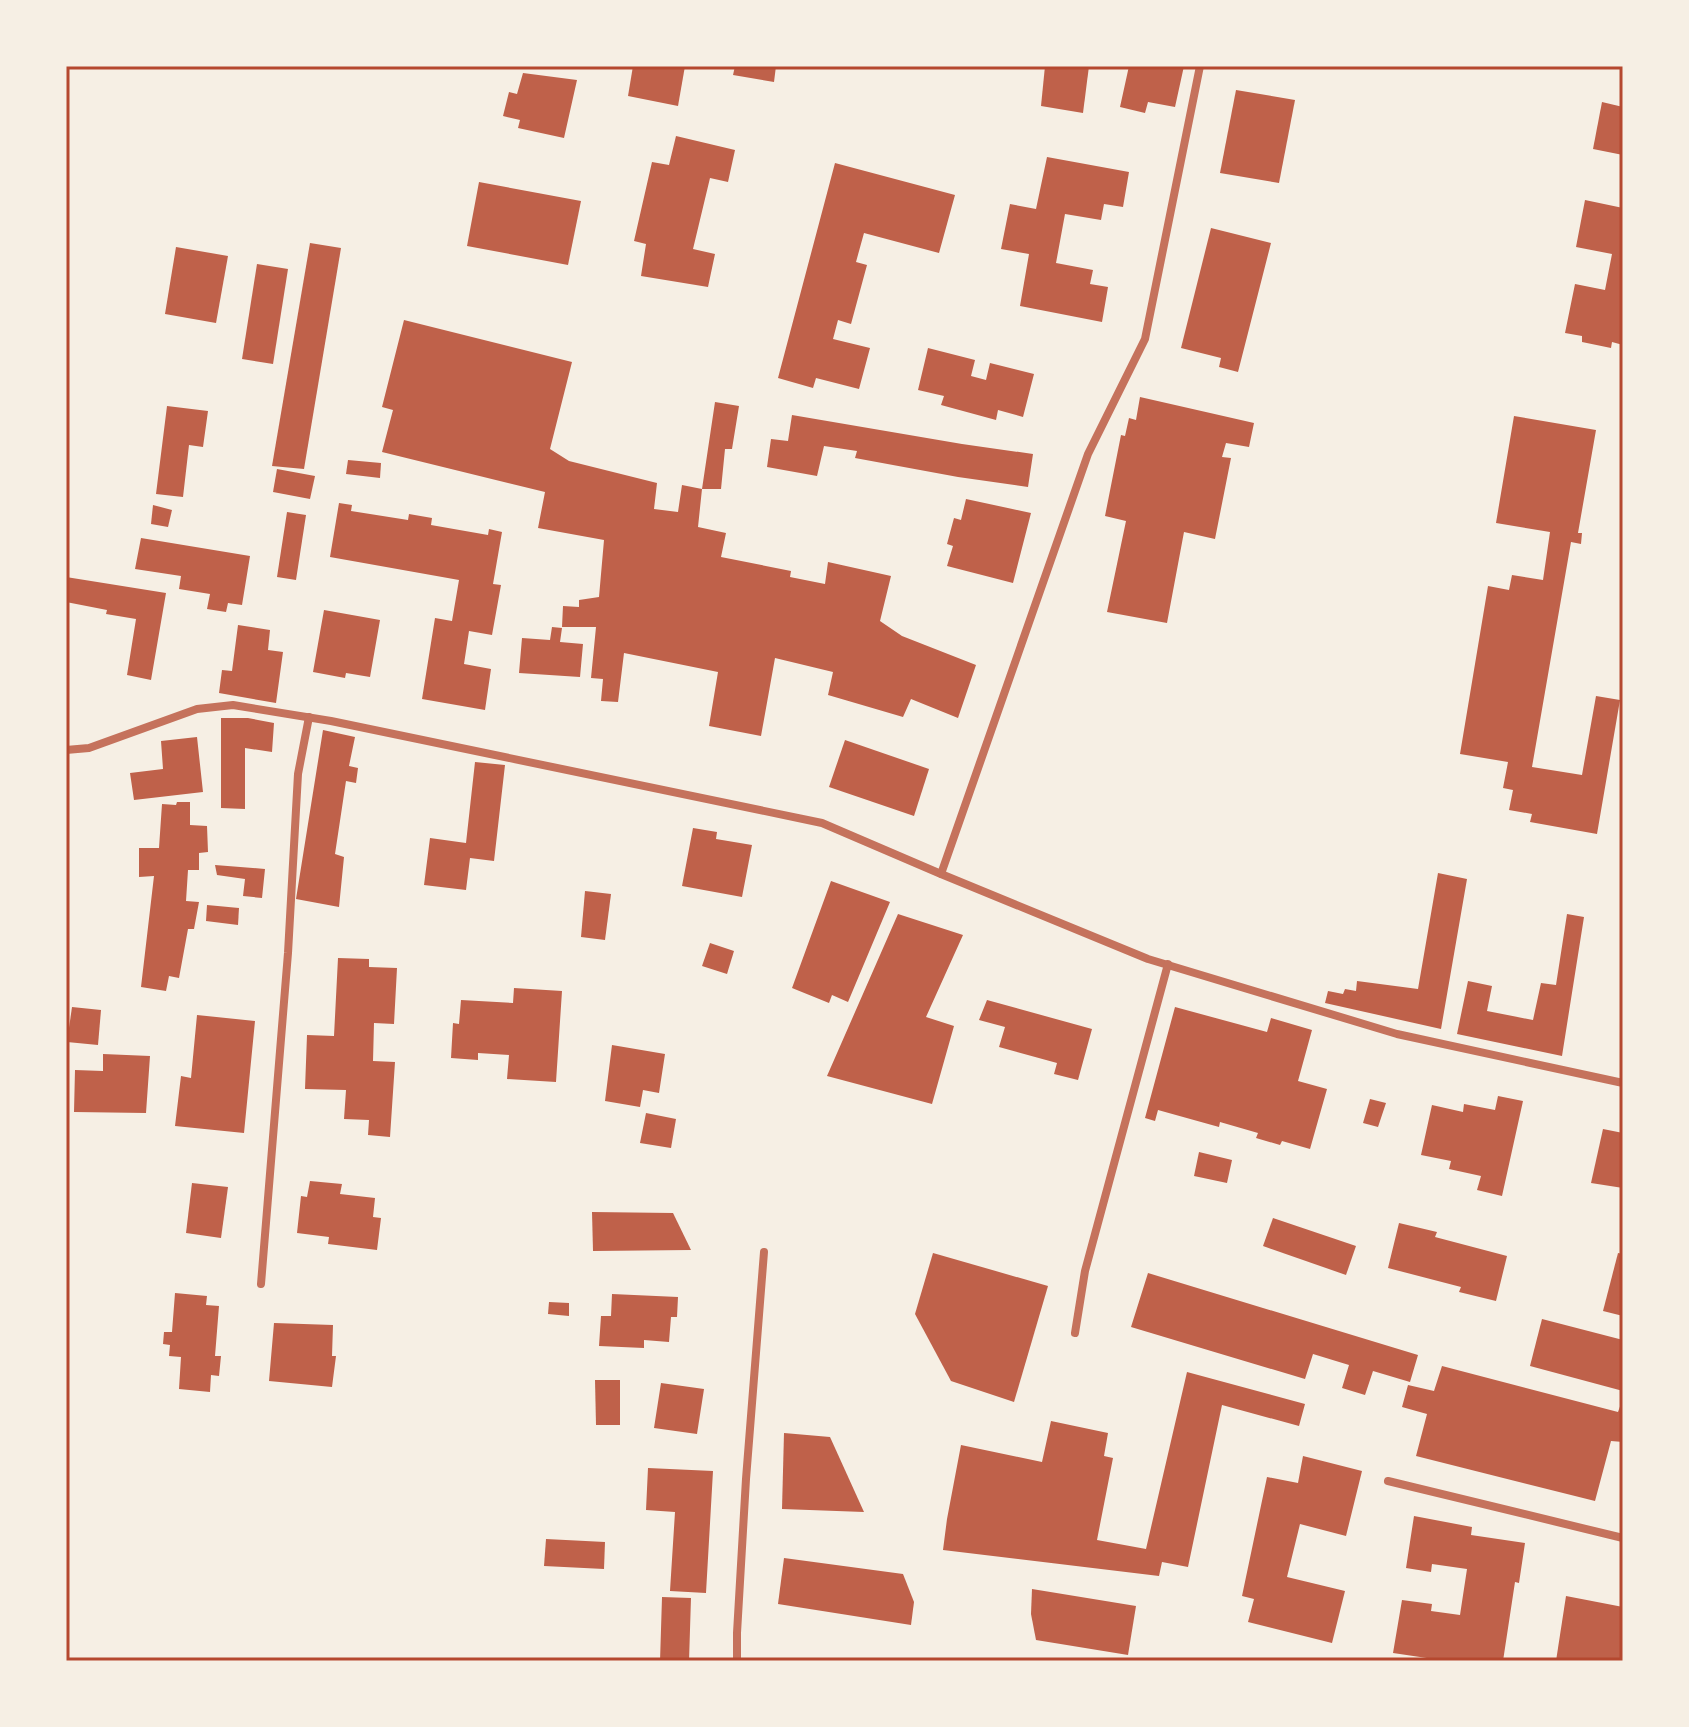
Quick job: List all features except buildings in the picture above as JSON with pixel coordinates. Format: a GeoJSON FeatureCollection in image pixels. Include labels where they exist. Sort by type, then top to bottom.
{"type":"FeatureCollection","features":[{"type":"Feature","properties":{"kind":"street"},"geometry":{"type":"LineString","coordinates":[[941,874],[1088,454],[1145,339],[1200,66]]}},
{"type":"Feature","properties":{"kind":"street"},"geometry":{"type":"LineString","coordinates":[[66,750],[89,748],[197,709],[233,705],[309,717],[822,823],[1148,959],[1397,1034],[1623,1083]]}},
{"type":"Feature","properties":{"kind":"street"},"geometry":{"type":"LineString","coordinates":[[261,1284],[288,953],[298,774],[309,717]]}},
{"type":"Feature","properties":{"kind":"street"},"geometry":{"type":"LineString","coordinates":[[1075,1333],[1085,1271],[1168,964]]}},
{"type":"Feature","properties":{"kind":"street"},"geometry":{"type":"LineString","coordinates":[[737,1661],[746,1479],[764,1252]]}},
{"type":"Feature","properties":{"kind":"street"},"geometry":{"type":"LineString","coordinates":[[1388,1481],[1623,1538]]}}]}
